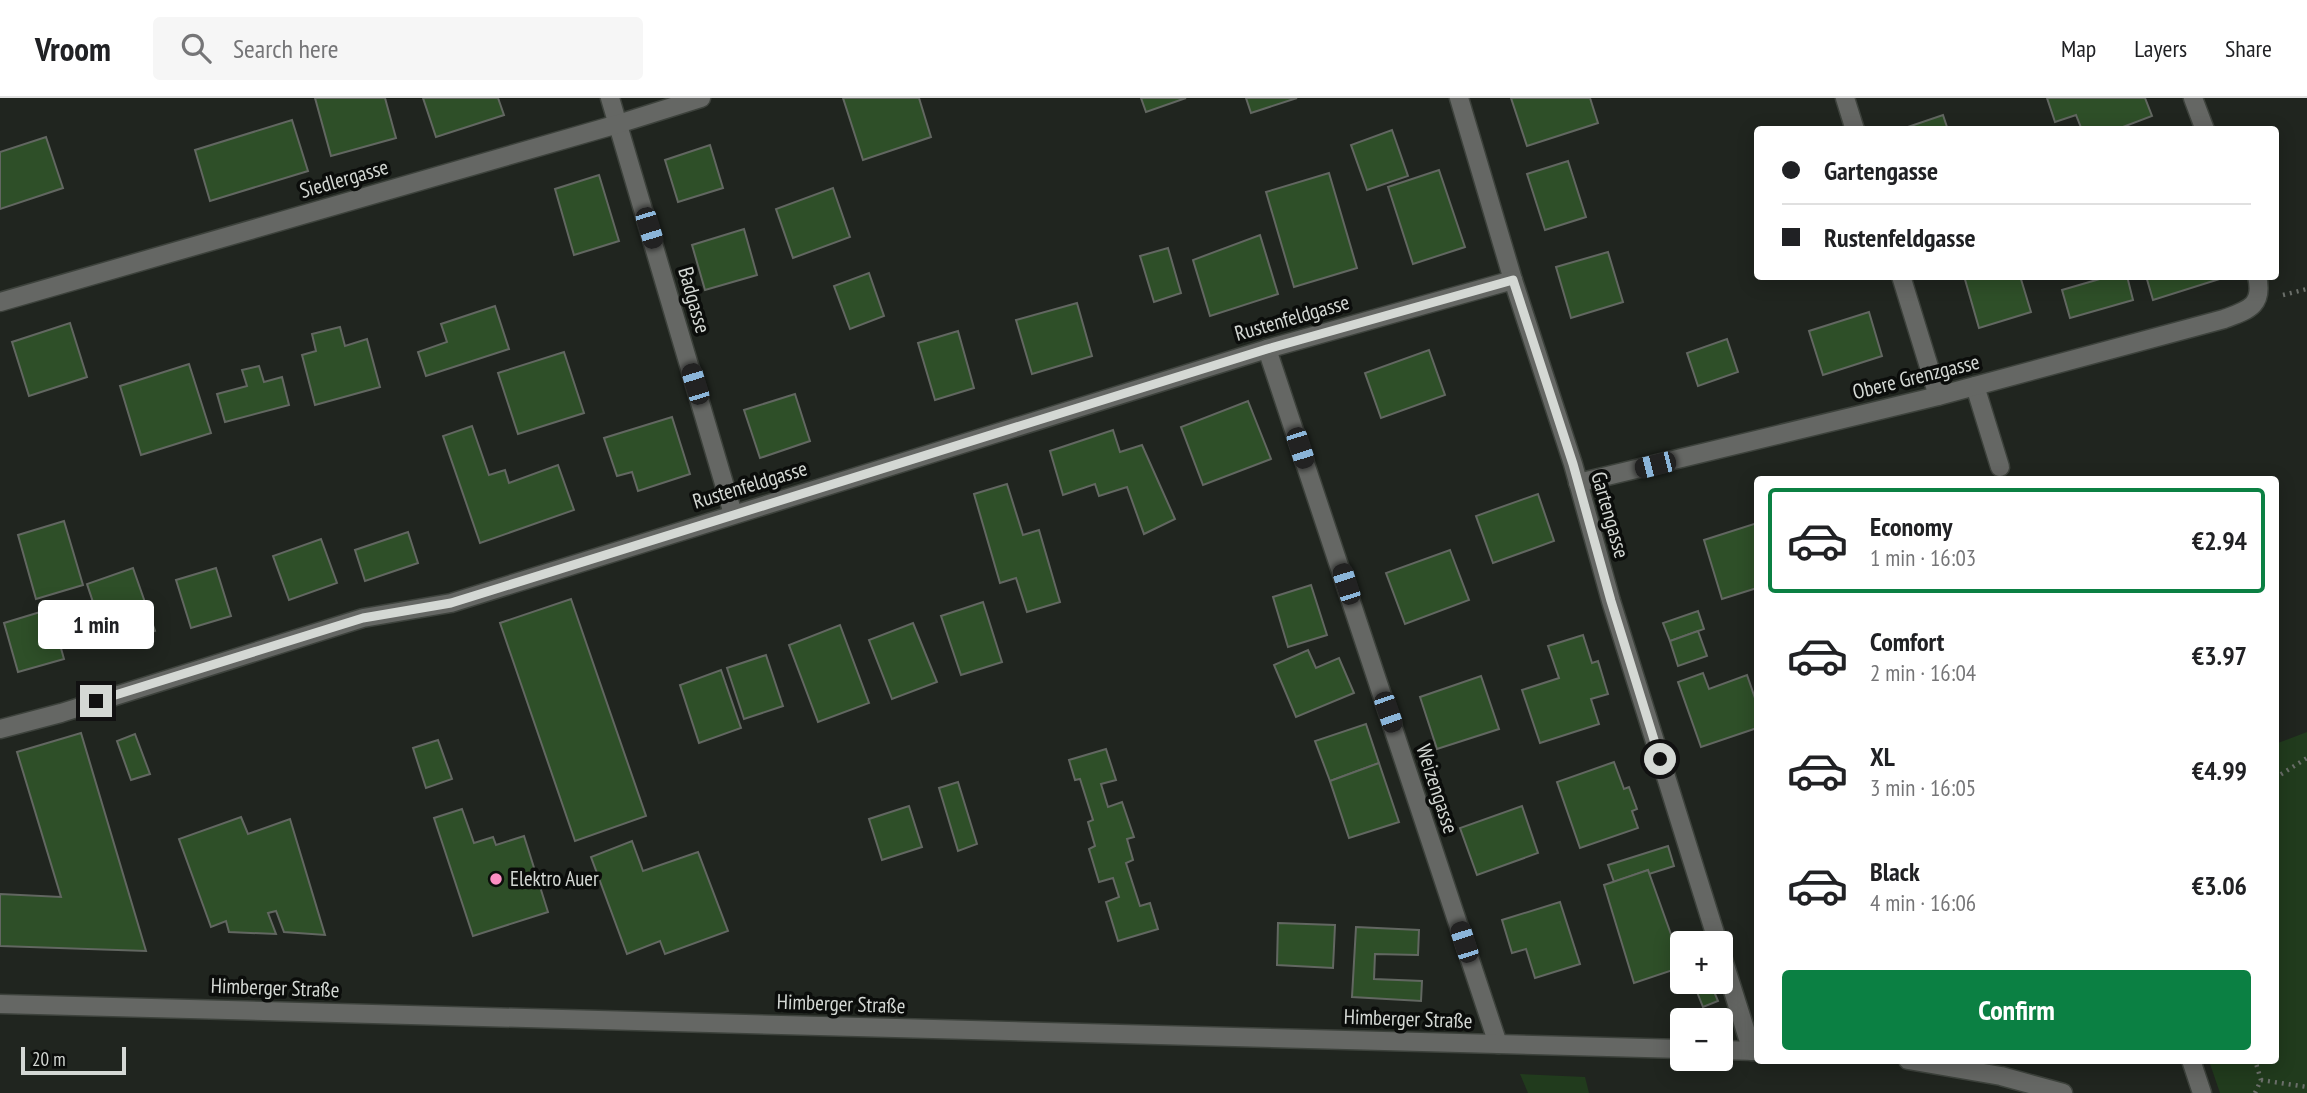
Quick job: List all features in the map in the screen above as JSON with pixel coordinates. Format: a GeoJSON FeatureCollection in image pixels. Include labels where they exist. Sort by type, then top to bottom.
{"type":"FeatureCollection","features":[{"type":"Feature","properties":{"kind":"street","name":"Badgasse"},"geometry":{"type":"LineString","coordinates":[[610,98],[733,514]]}},
{"type":"Feature","properties":{"kind":"street","name":"Siedlergasse"},"geometry":{"type":"LineString","coordinates":[[0,302],[701,98]]}},
{"type":"Feature","properties":{"kind":"street","name":"Gartengasse"},"geometry":{"type":"LineString","coordinates":[[1459,98],[1714,931]]}},
{"type":"Feature","properties":{"kind":"street"},"geometry":{"type":"LineString","coordinates":[[1845,98],[1854,126]]}},
{"type":"Feature","properties":{"kind":"street"},"geometry":{"type":"LineString","coordinates":[[2193,98],[2204,126]]}},
{"type":"Feature","properties":{"kind":"street","name":"Rustenfeldgasse"},"geometry":{"type":"LineString","coordinates":[[0,729],[61,713],[363,618],[451,603],[1267,349],[1513,280]]}},
{"type":"Feature","properties":{"kind":"street"},"geometry":{"type":"LineString","coordinates":[[1902,280],[1938,396]]}},
{"type":"Feature","properties":{"kind":"street","name":"Obere Grenzgasse"},"geometry":{"type":"LineString","coordinates":[[1578,483],[1938,396],[2224,319],[2247,310],[2258,299],[2258,280]]}},
{"type":"Feature","properties":{"kind":"street","name":"Weizengasse"},"geometry":{"type":"LineString","coordinates":[[1267,349],[1498,1044]]}},
{"type":"Feature","properties":{"kind":"street"},"geometry":{"type":"LineString","coordinates":[[1975,386],[2000,467]]}},
{"type":"Feature","properties":{"kind":"street"},"geometry":{"type":"LineString","coordinates":[[1733,988],[1754,1048]]}},
{"type":"Feature","properties":{"kind":"street","name":"Himberger Straße"},"geometry":{"type":"LineString","coordinates":[[0,1003],[1670,1049]]}},
{"type":"Feature","properties":{"kind":"street"},"geometry":{"type":"LineString","coordinates":[[1733,1050],[1754,1051]]}},
{"type":"Feature","properties":{"kind":"street"},"geometry":{"type":"LineString","coordinates":[[1931,1064],[2001,1076],[2063,1093]]}},
{"type":"Feature","properties":{"kind":"street"},"geometry":{"type":"LineString","coordinates":[[2192,1064],[2202,1093]]}},
{"type":"Feature","properties":{"kind":"path"},"geometry":{"type":"LineString","coordinates":[[2279,776],[2307,758]]}},
{"type":"Feature","properties":{"kind":"path"},"geometry":{"type":"LineString","coordinates":[[2255,1093],[2261,1080],[2256,1064]]}},
{"type":"Feature","properties":{"kind":"path"},"geometry":{"type":"LineString","coordinates":[[2261,1080],[2307,1087]]}},
{"type":"Feature","properties":{"kind":"green space"},"geometry":{"type":"Polygon","coordinates":[[[2307,732],[2307,1093],[2220,1093],[2210,1064],[2279,1064],[2279,742],[2307,732]]]}},
{"type":"Feature","properties":{"kind":"green space"},"geometry":{"type":"Polygon","coordinates":[[[1520,1074],[1585,1077],[1589,1093],[1528,1093],[1520,1074]]]}},
{"type":"Feature","properties":{"kind":"building"},"geometry":{"type":"Polygon","coordinates":[[[315,98],[385,98],[396,138],[331,156],[315,98]]]}},
{"type":"Feature","properties":{"kind":"building"},"geometry":{"type":"Polygon","coordinates":[[[423,98],[498,98],[504,115],[436,137],[423,98]]]}},
{"type":"Feature","properties":{"kind":"building"},"geometry":{"type":"Polygon","coordinates":[[[843,98],[919,98],[931,137],[863,160],[843,98]]]}},
{"type":"Feature","properties":{"kind":"building"},"geometry":{"type":"Polygon","coordinates":[[[1141,98],[1186,98],[1146,112],[1141,98]]]}},
{"type":"Feature","properties":{"kind":"building"},"geometry":{"type":"Polygon","coordinates":[[[1246,98],[1297,98],[1251,113],[1246,98]]]}},
{"type":"Feature","properties":{"kind":"building"},"geometry":{"type":"Polygon","coordinates":[[[1511,98],[1590,98],[1598,123],[1527,146],[1511,98]]]}},
{"type":"Feature","properties":{"kind":"building"},"geometry":{"type":"Polygon","coordinates":[[[2047,98],[2145,98],[2152,116],[2126,126],[2080,126],[2076,115],[2055,122],[2047,98]]]}},
{"type":"Feature","properties":{"kind":"building"},"geometry":{"type":"Polygon","coordinates":[[[1943,115],[1947,126],[1911,126],[1943,115]]]}},
{"type":"Feature","properties":{"kind":"building"},"geometry":{"type":"Polygon","coordinates":[[[292,120],[308,171],[210,201],[195,150],[292,120]]]}},
{"type":"Feature","properties":{"kind":"building"},"geometry":{"type":"Polygon","coordinates":[[[1392,130],[1408,176],[1367,190],[1351,145],[1392,130]]]}},
{"type":"Feature","properties":{"kind":"building"},"geometry":{"type":"Polygon","coordinates":[[[46,137],[63,188],[0,209],[0,152],[46,137]]]}},
{"type":"Feature","properties":{"kind":"building"},"geometry":{"type":"Polygon","coordinates":[[[710,145],[723,188],[678,202],[665,160],[710,145]]]}},
{"type":"Feature","properties":{"kind":"building"},"geometry":{"type":"Polygon","coordinates":[[[1568,161],[1586,217],[1545,230],[1527,174],[1568,161]]]}},
{"type":"Feature","properties":{"kind":"building"},"geometry":{"type":"Polygon","coordinates":[[[1439,170],[1465,247],[1413,264],[1388,187],[1439,170]]]}},
{"type":"Feature","properties":{"kind":"building"},"geometry":{"type":"Polygon","coordinates":[[[1329,173],[1357,268],[1294,287],[1266,192],[1329,173]]]}},
{"type":"Feature","properties":{"kind":"building"},"geometry":{"type":"Polygon","coordinates":[[[599,175],[619,241],[574,255],[555,189],[599,175]]]}},
{"type":"Feature","properties":{"kind":"building"},"geometry":{"type":"Polygon","coordinates":[[[833,188],[850,237],[793,258],[776,209],[833,188]]]}},
{"type":"Feature","properties":{"kind":"building"},"geometry":{"type":"Polygon","coordinates":[[[744,229],[757,275],[705,290],[692,245],[744,229]]]}},
{"type":"Feature","properties":{"kind":"building"},"geometry":{"type":"Polygon","coordinates":[[[1260,235],[1278,294],[1210,316],[1193,260],[1260,235]]]}},
{"type":"Feature","properties":{"kind":"building"},"geometry":{"type":"Polygon","coordinates":[[[1168,248],[1181,293],[1154,302],[1140,256],[1168,248]]]}},
{"type":"Feature","properties":{"kind":"building"},"geometry":{"type":"Polygon","coordinates":[[[1608,252],[1623,302],[1571,318],[1556,267],[1608,252]]]}},
{"type":"Feature","properties":{"kind":"building"},"geometry":{"type":"Polygon","coordinates":[[[869,273],[884,316],[850,329],[834,286],[869,273]]]}},
{"type":"Feature","properties":{"kind":"building"},"geometry":{"type":"Polygon","coordinates":[[[1965,280],[2021,280],[2031,312],[1979,328],[1965,280]]]}},
{"type":"Feature","properties":{"kind":"building"},"geometry":{"type":"Polygon","coordinates":[[[2096,280],[2128,280],[2133,300],[2070,318],[2062,290],[2096,280]]]}},
{"type":"Feature","properties":{"kind":"building"},"geometry":{"type":"Polygon","coordinates":[[[2147,280],[2216,280],[2153,300],[2147,280]]]}},
{"type":"Feature","properties":{"kind":"building"},"geometry":{"type":"Polygon","coordinates":[[[1077,303],[1092,356],[1032,374],[1016,320],[1077,303]]]}},
{"type":"Feature","properties":{"kind":"building"},"geometry":{"type":"Polygon","coordinates":[[[495,306],[509,349],[426,376],[418,352],[447,342],[441,324],[495,306]]]}},
{"type":"Feature","properties":{"kind":"building"},"geometry":{"type":"Polygon","coordinates":[[[1869,312],[1882,356],[1823,375],[1809,331],[1869,312]]]}},
{"type":"Feature","properties":{"kind":"building"},"geometry":{"type":"Polygon","coordinates":[[[70,323],[87,377],[29,396],[12,342],[70,323]]]}},
{"type":"Feature","properties":{"kind":"building"},"geometry":{"type":"Polygon","coordinates":[[[340,327],[345,346],[367,339],[380,387],[315,405],[302,355],[316,351],[312,334],[340,327]]]}},
{"type":"Feature","properties":{"kind":"building"},"geometry":{"type":"Polygon","coordinates":[[[958,331],[974,388],[935,400],[918,343],[958,331]]]}},
{"type":"Feature","properties":{"kind":"building"},"geometry":{"type":"Polygon","coordinates":[[[1727,339],[1738,372],[1698,386],[1687,353],[1727,339]]]}},
{"type":"Feature","properties":{"kind":"building"},"geometry":{"type":"Polygon","coordinates":[[[1429,350],[1445,395],[1381,418],[1365,373],[1429,350]]]}},
{"type":"Feature","properties":{"kind":"building"},"geometry":{"type":"Polygon","coordinates":[[[564,352],[584,413],[518,434],[498,373],[564,352]]]}},
{"type":"Feature","properties":{"kind":"building"},"geometry":{"type":"Polygon","coordinates":[[[189,364],[211,433],[141,455],[120,386],[189,364]]]}},
{"type":"Feature","properties":{"kind":"building"},"geometry":{"type":"Polygon","coordinates":[[[259,366],[264,382],[282,377],[289,405],[225,422],[217,394],[247,386],[242,370],[259,366]]]}},
{"type":"Feature","properties":{"kind":"building"},"geometry":{"type":"Polygon","coordinates":[[[795,394],[810,441],[760,458],[744,410],[795,394]]]}},
{"type":"Feature","properties":{"kind":"building"},"geometry":{"type":"Polygon","coordinates":[[[1248,401],[1271,459],[1203,485],[1181,427],[1248,401]]]}},
{"type":"Feature","properties":{"kind":"building"},"geometry":{"type":"Polygon","coordinates":[[[672,417],[690,474],[638,491],[632,472],[617,476],[604,438],[672,417]]]}},
{"type":"Feature","properties":{"kind":"building"},"geometry":{"type":"Polygon","coordinates":[[[472,426],[489,475],[505,470],[509,483],[558,465],[574,510],[480,543],[443,436],[472,426]]]}},
{"type":"Feature","properties":{"kind":"building"},"geometry":{"type":"Polygon","coordinates":[[[1113,430],[1120,452],[1142,445],[1175,519],[1144,534],[1127,487],[1099,496],[1095,484],[1063,495],[1050,451],[1113,430]]]}},
{"type":"Feature","properties":{"kind":"building"},"geometry":{"type":"Polygon","coordinates":[[[1007,484],[1023,535],[1039,530],[1060,602],[1027,612],[1016,578],[1000,583],[974,494],[1007,484]]]}},
{"type":"Feature","properties":{"kind":"building"},"geometry":{"type":"Polygon","coordinates":[[[1538,494],[1554,541],[1493,563],[1476,516],[1538,494]]]}},
{"type":"Feature","properties":{"kind":"building"},"geometry":{"type":"Polygon","coordinates":[[[64,521],[83,585],[36,599],[18,535],[64,521]]]}},
{"type":"Feature","properties":{"kind":"building"},"geometry":{"type":"Polygon","coordinates":[[[1754,524],[1754,589],[1722,599],[1704,540],[1754,524]]]}},
{"type":"Feature","properties":{"kind":"building"},"geometry":{"type":"Polygon","coordinates":[[[408,532],[418,563],[365,581],[355,550],[408,532]]]}},
{"type":"Feature","properties":{"kind":"building"},"geometry":{"type":"Polygon","coordinates":[[[321,539],[337,583],[289,600],[273,556],[321,539]]]}},
{"type":"Feature","properties":{"kind":"building"},"geometry":{"type":"Polygon","coordinates":[[[1450,550],[1469,600],[1405,624],[1386,573],[1450,550]]]}},
{"type":"Feature","properties":{"kind":"building"},"geometry":{"type":"Polygon","coordinates":[[[133,568],[155,631],[108,647],[87,584],[133,568]]]}},
{"type":"Feature","properties":{"kind":"building"},"geometry":{"type":"Polygon","coordinates":[[[216,568],[231,616],[191,628],[176,580],[216,568]]]}},
{"type":"Feature","properties":{"kind":"building"},"geometry":{"type":"Polygon","coordinates":[[[1311,585],[1327,635],[1288,647],[1273,597],[1311,585]]]}},
{"type":"Feature","properties":{"kind":"building"},"geometry":{"type":"Polygon","coordinates":[[[571,599],[646,816],[575,841],[500,623],[571,599]]]}},
{"type":"Feature","properties":{"kind":"building"},"geometry":{"type":"Polygon","coordinates":[[[983,602],[1002,662],[961,675],[941,616],[983,602]]]}},
{"type":"Feature","properties":{"kind":"building"},"geometry":{"type":"Polygon","coordinates":[[[50,609],[64,659],[18,672],[4,623],[50,609]]]}},
{"type":"Feature","properties":{"kind":"building"},"geometry":{"type":"Polygon","coordinates":[[[1698,611],[1704,629],[1670,641],[1663,623],[1698,611]]]}},
{"type":"Feature","properties":{"kind":"building"},"geometry":{"type":"Polygon","coordinates":[[[913,623],[937,682],[892,699],[869,640],[913,623]]]}},
{"type":"Feature","properties":{"kind":"building"},"geometry":{"type":"Polygon","coordinates":[[[840,625],[869,703],[818,722],[789,645],[840,625]]]}},
{"type":"Feature","properties":{"kind":"building"},"geometry":{"type":"Polygon","coordinates":[[[1698,631],[1707,656],[1678,666],[1670,641],[1698,631]]]}},
{"type":"Feature","properties":{"kind":"building"},"geometry":{"type":"Polygon","coordinates":[[[1583,635],[1592,663],[1598,661],[1608,694],[1591,699],[1599,724],[1540,743],[1522,690],[1559,678],[1548,646],[1583,635]]]}},
{"type":"Feature","properties":{"kind":"building"},"geometry":{"type":"Polygon","coordinates":[[[1308,650],[1316,668],[1339,658],[1354,693],[1296,717],[1274,665],[1308,650]]]}},
{"type":"Feature","properties":{"kind":"building"},"geometry":{"type":"Polygon","coordinates":[[[766,655],[783,706],[744,719],[727,668],[766,655]]]}},
{"type":"Feature","properties":{"kind":"building"},"geometry":{"type":"Polygon","coordinates":[[[721,670],[741,728],[699,743],[680,685],[721,670]]]}},
{"type":"Feature","properties":{"kind":"building"},"geometry":{"type":"Polygon","coordinates":[[[1703,673],[1709,689],[1747,675],[1754,695],[1754,729],[1701,747],[1678,682],[1703,673]]]}},
{"type":"Feature","properties":{"kind":"building"},"geometry":{"type":"Polygon","coordinates":[[[1481,676],[1499,729],[1437,749],[1420,697],[1481,676]]]}},
{"type":"Feature","properties":{"kind":"building"},"geometry":{"type":"Polygon","coordinates":[[[1366,724],[1379,763],[1330,781],[1315,741],[1366,724]]]}},
{"type":"Feature","properties":{"kind":"building"},"geometry":{"type":"Polygon","coordinates":[[[81,733],[146,951],[0,946],[0,894],[61,897],[17,752],[81,733]]]}},
{"type":"Feature","properties":{"kind":"building"},"geometry":{"type":"Polygon","coordinates":[[[135,734],[150,774],[131,780],[117,741],[135,734]]]}},
{"type":"Feature","properties":{"kind":"building"},"geometry":{"type":"Polygon","coordinates":[[[438,740],[452,779],[426,788],[413,748],[438,740]]]}},
{"type":"Feature","properties":{"kind":"building"},"geometry":{"type":"Polygon","coordinates":[[[1106,749],[1116,780],[1101,784],[1108,807],[1122,802],[1134,837],[1127,839],[1133,860],[1126,863],[1140,906],[1150,903],[1158,929],[1118,941],[1106,902],[1119,897],[1113,878],[1099,882],[1089,849],[1095,846],[1088,822],[1093,820],[1080,779],[1075,780],[1069,760],[1106,749]]]}},
{"type":"Feature","properties":{"kind":"building"},"geometry":{"type":"Polygon","coordinates":[[[1614,762],[1624,789],[1629,787],[1637,809],[1632,811],[1638,828],[1580,848],[1557,782],[1614,762]]]}},
{"type":"Feature","properties":{"kind":"building"},"geometry":{"type":"Polygon","coordinates":[[[1379,763],[1399,822],[1349,838],[1330,781],[1379,763]]]}},
{"type":"Feature","properties":{"kind":"building"},"geometry":{"type":"Polygon","coordinates":[[[958,782],[977,844],[958,851],[939,788],[958,782]]]}},
{"type":"Feature","properties":{"kind":"building"},"geometry":{"type":"Polygon","coordinates":[[[909,806],[922,847],[882,860],[869,819],[909,806]]]}},
{"type":"Feature","properties":{"kind":"building"},"geometry":{"type":"Polygon","coordinates":[[[1522,806],[1538,853],[1477,875],[1460,828],[1522,806]]]}},
{"type":"Feature","properties":{"kind":"building","name":"Elektro Auer"},"geometry":{"type":"Polygon","coordinates":[[[462,809],[474,843],[493,837],[496,845],[524,836],[548,912],[473,936],[434,818],[462,809]]]}},
{"type":"Feature","properties":{"kind":"building"},"geometry":{"type":"Polygon","coordinates":[[[241,817],[248,834],[290,819],[325,935],[284,932],[276,911],[268,913],[276,934],[229,932],[226,921],[211,927],[179,839],[241,817]]]}},
{"type":"Feature","properties":{"kind":"building"},"geometry":{"type":"Polygon","coordinates":[[[632,841],[643,871],[698,852],[728,931],[665,954],[660,941],[627,954],[591,857],[632,841]]]}},
{"type":"Feature","properties":{"kind":"building"},"geometry":{"type":"Polygon","coordinates":[[[1668,846],[1674,866],[1649,874],[1648,870],[1614,882],[1608,865],[1668,846]]]}},
{"type":"Feature","properties":{"kind":"building"},"geometry":{"type":"Polygon","coordinates":[[[1648,870],[1670,931],[1670,971],[1634,983],[1604,885],[1648,870]]]}},
{"type":"Feature","properties":{"kind":"building"},"geometry":{"type":"Polygon","coordinates":[[[1560,902],[1580,964],[1535,978],[1526,949],[1512,953],[1502,920],[1560,902]]]}},
{"type":"Feature","properties":{"kind":"building"},"geometry":{"type":"Polygon","coordinates":[[[1278,923],[1335,925],[1333,968],[1277,965],[1278,923]]]}},
{"type":"Feature","properties":{"kind":"building"},"geometry":{"type":"Polygon","coordinates":[[[1356,927],[1419,930],[1418,955],[1375,954],[1374,979],[1422,981],[1421,1001],[1352,997],[1356,927]]]}},
{"type":"Feature","properties":{"kind":"building"},"geometry":{"type":"Polygon","coordinates":[[[1698,994],[1715,994],[1718,1001],[1703,1007],[1698,994]]]}},
{"type":"Feature","properties":{"kind":"place","name":"Elektro Auer"},"geometry":{"type":"Point","coordinates":[496,879]}},
{"type":"Feature","properties":{"kind":"route"},"geometry":{"type":"LineString","coordinates":[[96,701],[363,618],[451,603],[1267,349],[1513,280],[1573,464],[1611,601],[1660,759]]}}]}
